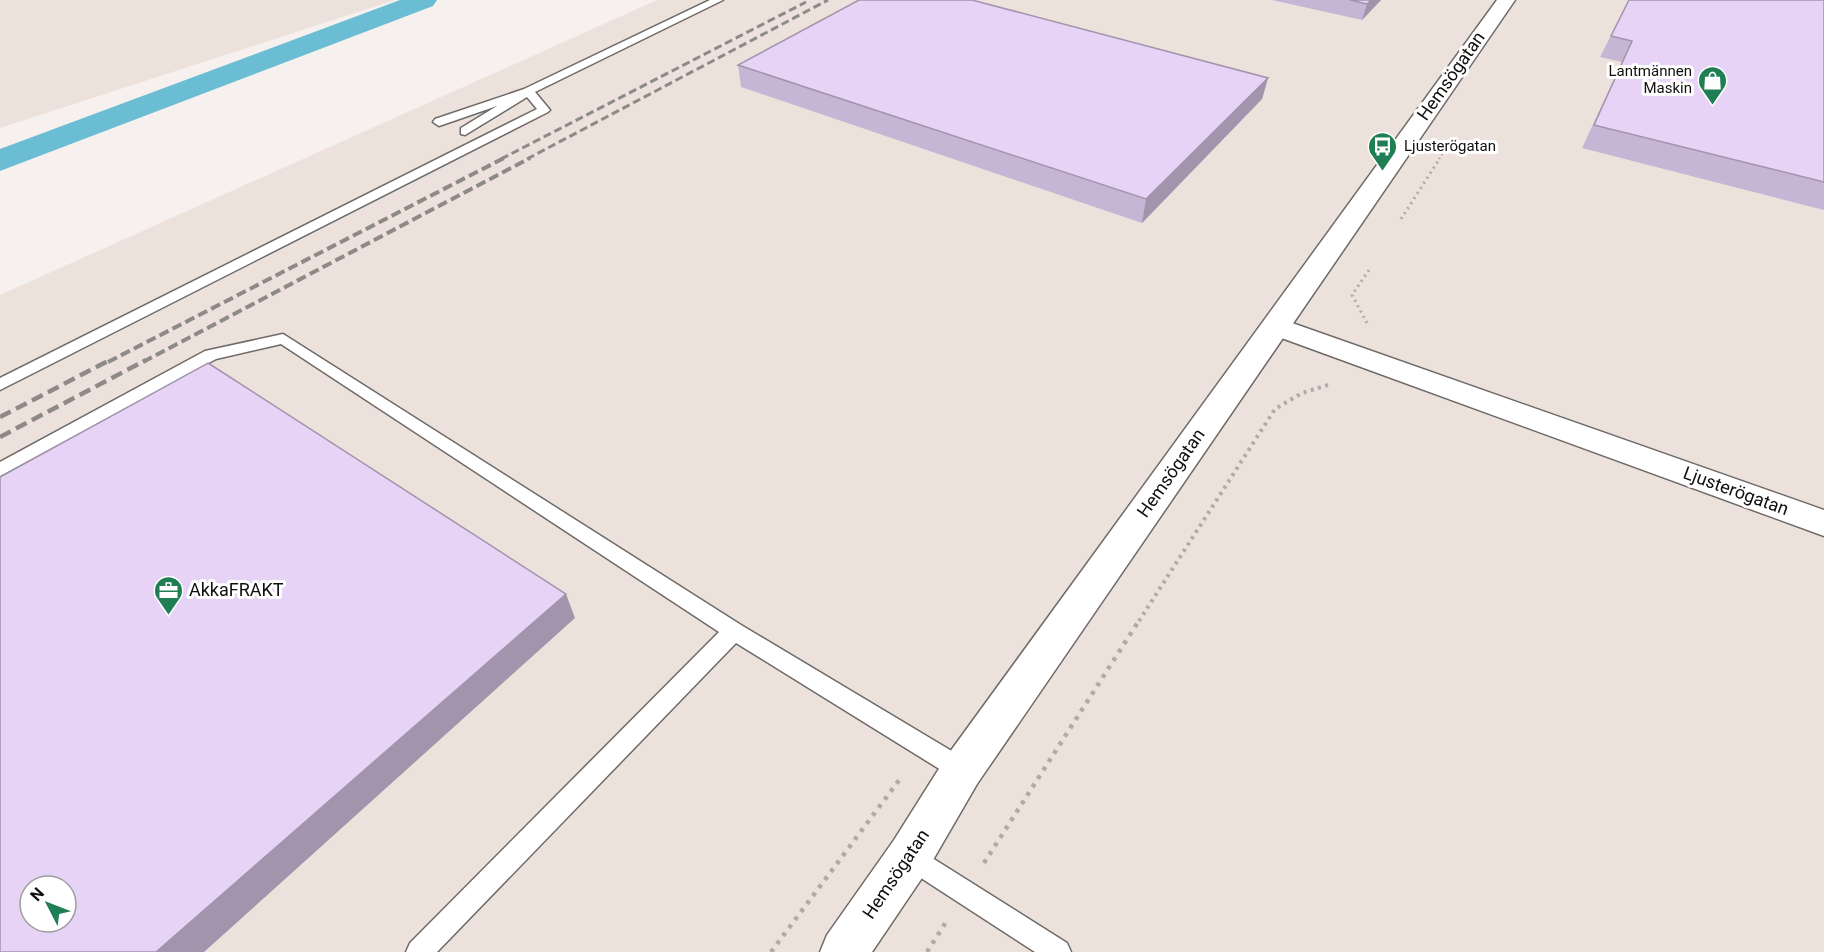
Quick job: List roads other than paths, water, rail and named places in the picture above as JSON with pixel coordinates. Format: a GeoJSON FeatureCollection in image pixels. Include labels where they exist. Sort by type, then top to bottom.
{"type":"FeatureCollection","features":[{"type":"Feature","properties":{"kind":"street","name":"Hemsögatan"},"geometry":{"type":"LineString","coordinates":[[844,952],[910,856],[962,770],[1506,0]]}},
{"type":"Feature","properties":{"kind":"street","name":"Ljusterögatan"},"geometry":{"type":"LineString","coordinates":[[1275,326],[1824,523]]}},
{"type":"Feature","properties":{"kind":"lane"},"geometry":{"type":"LineString","coordinates":[[440,122],[528,91],[718,0]]}},
{"type":"Feature","properties":{"kind":"lane"},"geometry":{"type":"LineString","coordinates":[[465,131],[528,91]]}},
{"type":"Feature","properties":{"kind":"lane"},"geometry":{"type":"LineString","coordinates":[[0,385],[544,110],[528,91]]}},
{"type":"Feature","properties":{"kind":"lane"},"geometry":{"type":"LineString","coordinates":[[0,470],[211,355],[283,339],[734,631],[962,770]]}},
{"type":"Feature","properties":{"kind":"lane"},"geometry":{"type":"LineString","coordinates":[[419,952],[734,631]]}},
{"type":"Feature","properties":{"kind":"lane"},"geometry":{"type":"LineString","coordinates":[[910,856],[1058,952]]}},
{"type":"Feature","properties":{"kind":"waterway"},"geometry":{"type":"LineString","coordinates":[[0,161],[424,0]]}},
{"type":"Feature","properties":{"kind":"railway"},"geometry":{"type":"LineString","coordinates":[[527,159],[828,0]]}},
{"type":"Feature","properties":{"kind":"railway"},"geometry":{"type":"LineString","coordinates":[[501,159],[806,2]]}},
{"type":"Feature","properties":{"kind":"railway"},"geometry":{"type":"LineString","coordinates":[[108,362],[504,158]]}},
{"type":"Feature","properties":{"kind":"railway"},"geometry":{"type":"LineString","coordinates":[[143,362],[530,158]]}},
{"type":"Feature","properties":{"kind":"railway"},"geometry":{"type":"LineString","coordinates":[[0,417],[110,360]]}},
{"type":"Feature","properties":{"kind":"railway"},"geometry":{"type":"LineString","coordinates":[[0,437],[146,360]]}},
{"type":"Feature","properties":{"kind":"place","name":"Lantmännen Maskin"},"geometry":{"type":"Point","coordinates":[1713,106]}},
{"type":"Feature","properties":{"kind":"place","name":"Ljusterögatan"},"geometry":{"type":"Point","coordinates":[1383,172]}},
{"type":"Feature","properties":{"kind":"place","name":"AkkaFRAKT"},"geometry":{"type":"Point","coordinates":[168,616]}}]}
